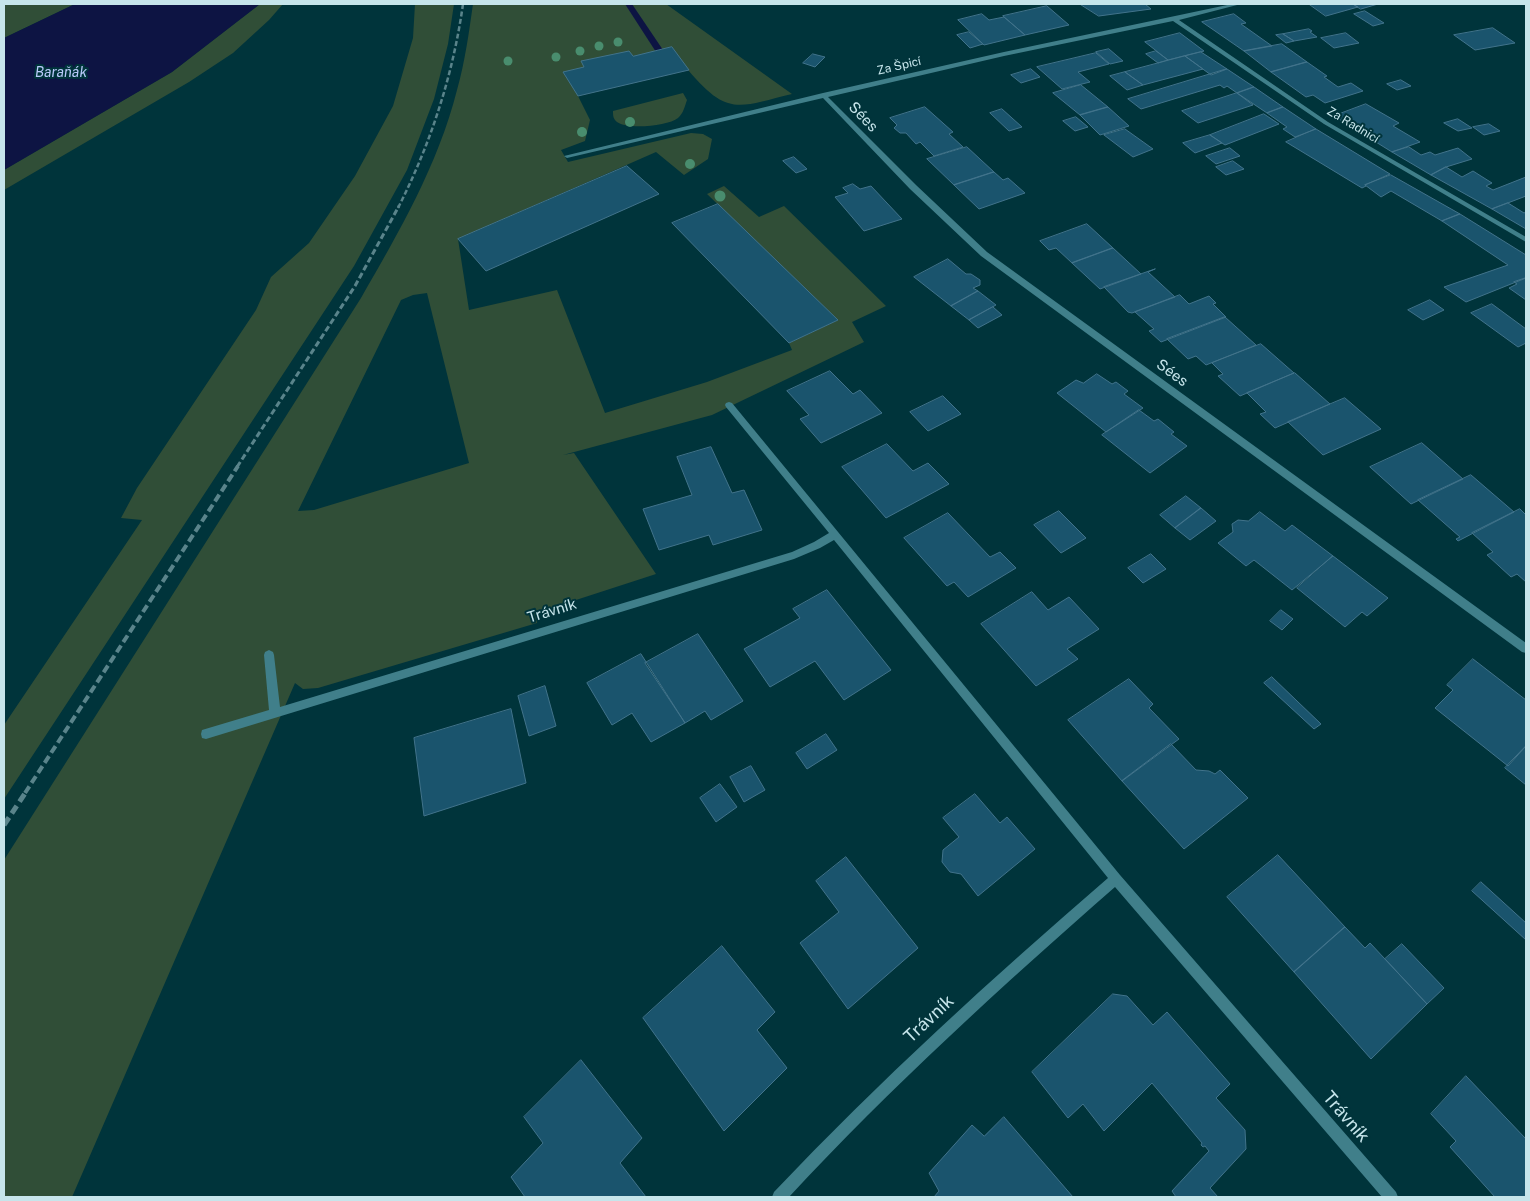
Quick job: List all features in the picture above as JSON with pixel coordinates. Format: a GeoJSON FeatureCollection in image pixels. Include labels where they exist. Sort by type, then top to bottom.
{"type":"FeatureCollection","features":[{"type":"Feature","properties":{"kind":"street","name":"Za Špicí"},"geometry":{"type":"LineString","coordinates":[[567,156],[823,95],[1004,54],[1174,20],[1238,4]]}},
{"type":"Feature","properties":{"kind":"street","name":"Za Radnicí"},"geometry":{"type":"LineString","coordinates":[[1174,20],[1326,123],[1526,240]]}},
{"type":"Feature","properties":{"kind":"street","name":"Sées"},"geometry":{"type":"LineString","coordinates":[[823,95],[913,187],[984,254],[1526,649]]}},
{"type":"Feature","properties":{"kind":"street","name":"Trávník"},"geometry":{"type":"LineString","coordinates":[[729,405],[1116,880],[1391,1197]]}},
{"type":"Feature","properties":{"kind":"street","name":"Trávník"},"geometry":{"type":"LineString","coordinates":[[206,734],[794,555],[817,545],[835,534]]}},
{"type":"Feature","properties":{"kind":"street"},"geometry":{"type":"LineString","coordinates":[[269,655],[275,712]]}},
{"type":"Feature","properties":{"kind":"street","name":"Trávník"},"geometry":{"type":"LineString","coordinates":[[779,1197],[831,1140],[910,1062],[982,995],[1116,880]]}},
{"type":"Feature","properties":{"kind":"green space"},"geometry":{"type":"Polygon","coordinates":[[[4,4],[75,4],[4,38],[4,4]]]}},
{"type":"Feature","properties":{"kind":"green space"},"geometry":{"type":"Polygon","coordinates":[[[260,4],[283,4],[269,20],[233,53],[189,82],[4,190],[4,170],[172,72],[260,4]]]}},
{"type":"Feature","properties":{"kind":"green space"},"geometry":{"type":"Polygon","coordinates":[[[415,4],[454,4],[448,44],[434,99],[407,170],[354,266],[4,799],[4,725],[142,520],[121,518],[137,488],[256,310],[271,277],[309,243],[355,176],[393,106],[413,38],[415,4]]]}},
{"type":"Feature","properties":{"kind":"green space"},"geometry":{"type":"Polygon","coordinates":[[[473,4],[666,4],[792,94],[746,105],[724,102],[702,85],[688,70],[578,96],[590,120],[585,141],[561,150],[568,162],[691,133],[703,134],[712,139],[708,159],[684,175],[656,152],[458,239],[469,310],[557,290],[605,413],[707,382],[792,350],[789,343],[838,320],[707,194],[724,186],[759,217],[784,206],[886,306],[852,322],[864,342],[712,415],[563,455],[574,453],[656,574],[539,612],[537,623],[318,688],[303,689],[295,683],[72,1197],[4,1197],[4,860],[361,298],[389,248],[428,171],[449,118],[462,69],[473,4]],[[427,293],[413,295],[401,300],[298,511],[314,510],[469,463],[427,293]]]}},
{"type":"Feature","properties":{"kind":"green space"},"geometry":{"type":"Polygon","coordinates":[[[683,93],[687,100],[685,107],[680,116],[673,121],[657,125],[630,126],[617,122],[614,118],[613,111],[683,93]]]}},
{"type":"Feature","properties":{"kind":"water","name":"Baraňák"},"geometry":{"type":"Polygon","coordinates":[[[75,4],[260,4],[172,72],[4,170],[4,38],[75,4]]]}},
{"type":"Feature","properties":{"kind":"building"},"geometry":{"type":"Polygon","coordinates":[[[1080,4],[1145,4],[1151,9],[1099,16],[1080,4]]]}},
{"type":"Feature","properties":{"kind":"building"},"geometry":{"type":"Polygon","coordinates":[[[1309,4],[1353,4],[1358,7],[1326,16],[1309,4]]]}},
{"type":"Feature","properties":{"kind":"building"},"geometry":{"type":"Polygon","coordinates":[[[1353,4],[1378,4],[1361,9],[1353,4]]]}},
{"type":"Feature","properties":{"kind":"building"},"geometry":{"type":"Polygon","coordinates":[[[1047,6],[1069,25],[1025,35],[1003,16],[1047,6]]]}},
{"type":"Feature","properties":{"kind":"building"},"geometry":{"type":"Polygon","coordinates":[[[1365,11],[1384,23],[1373,26],[1354,14],[1365,11]]]}},
{"type":"Feature","properties":{"kind":"building"},"geometry":{"type":"Polygon","coordinates":[[[982,14],[989,20],[1004,17],[1025,35],[984,45],[958,20],[982,14]]]}},
{"type":"Feature","properties":{"kind":"building"},"geometry":{"type":"Polygon","coordinates":[[[1234,14],[1246,23],[1241,24],[1272,46],[1244,51],[1202,22],[1234,14]]]}},
{"type":"Feature","properties":{"kind":"building"},"geometry":{"type":"Polygon","coordinates":[[[1493,28],[1515,43],[1475,50],[1454,35],[1493,28]]]}},
{"type":"Feature","properties":{"kind":"building"},"geometry":{"type":"Polygon","coordinates":[[[1309,29],[1317,37],[1294,41],[1283,34],[1309,29]]]}},
{"type":"Feature","properties":{"kind":"building"},"geometry":{"type":"Polygon","coordinates":[[[969,32],[983,44],[970,48],[957,35],[969,32]]]}},
{"type":"Feature","properties":{"kind":"building"},"geometry":{"type":"Polygon","coordinates":[[[1180,33],[1204,51],[1168,60],[1145,42],[1180,33]]]}},
{"type":"Feature","properties":{"kind":"building"},"geometry":{"type":"Polygon","coordinates":[[[1346,33],[1359,43],[1334,48],[1321,38],[1346,33]]]}},
{"type":"Feature","properties":{"kind":"building"},"geometry":{"type":"Polygon","coordinates":[[[1283,34],[1294,41],[1286,43],[1276,35],[1283,34]]]}},
{"type":"Feature","properties":{"kind":"building"},"geometry":{"type":"Polygon","coordinates":[[[1282,44],[1307,62],[1271,72],[1244,51],[1282,44]]]}},
{"type":"Feature","properties":{"kind":"building"},"geometry":{"type":"Polygon","coordinates":[[[672,47],[689,70],[578,96],[563,72],[584,67],[581,61],[629,51],[633,56],[672,47]]]}},
{"type":"Feature","properties":{"kind":"building"},"geometry":{"type":"Polygon","coordinates":[[[1109,49],[1123,61],[1110,64],[1096,52],[1109,49]]]}},
{"type":"Feature","properties":{"kind":"building"},"geometry":{"type":"Polygon","coordinates":[[[1156,51],[1168,60],[1158,63],[1146,54],[1156,51]]]}},
{"type":"Feature","properties":{"kind":"building"},"geometry":{"type":"Polygon","coordinates":[[[1201,52],[1227,69],[1211,75],[1185,56],[1201,52]]]}},
{"type":"Feature","properties":{"kind":"building"},"geometry":{"type":"Polygon","coordinates":[[[1096,53],[1109,64],[1078,72],[1090,82],[1062,89],[1037,67],[1096,53]]]}},
{"type":"Feature","properties":{"kind":"building"},"geometry":{"type":"Polygon","coordinates":[[[813,54],[825,57],[815,67],[803,63],[813,54]]]}},
{"type":"Feature","properties":{"kind":"building"},"geometry":{"type":"Polygon","coordinates":[[[1185,56],[1203,69],[1143,85],[1125,72],[1185,56]]]}},
{"type":"Feature","properties":{"kind":"building"},"geometry":{"type":"Polygon","coordinates":[[[1307,62],[1327,76],[1324,77],[1338,87],[1351,83],[1363,91],[1325,103],[1313,95],[1306,97],[1271,72],[1307,62]]]}},
{"type":"Feature","properties":{"kind":"building"},"geometry":{"type":"Polygon","coordinates":[[[1031,69],[1040,77],[1021,83],[1011,75],[1031,69]]]}},
{"type":"Feature","properties":{"kind":"building"},"geometry":{"type":"Polygon","coordinates":[[[1227,69],[1254,87],[1237,93],[1227,86],[1224,88],[1220,85],[1141,109],[1128,99],[1227,69]]]}},
{"type":"Feature","properties":{"kind":"building"},"geometry":{"type":"Polygon","coordinates":[[[1125,72],[1143,85],[1127,90],[1110,76],[1125,72]]]}},
{"type":"Feature","properties":{"kind":"building"},"geometry":{"type":"Polygon","coordinates":[[[1401,80],[1411,86],[1397,90],[1387,84],[1401,80]]]}},
{"type":"Feature","properties":{"kind":"building"},"geometry":{"type":"Polygon","coordinates":[[[1081,85],[1108,107],[1080,115],[1053,93],[1081,85]]]}},
{"type":"Feature","properties":{"kind":"building"},"geometry":{"type":"Polygon","coordinates":[[[1254,87],[1283,107],[1267,113],[1237,93],[1254,87]]]}},
{"type":"Feature","properties":{"kind":"building"},"geometry":{"type":"Polygon","coordinates":[[[1237,93],[1253,105],[1198,123],[1182,111],[1237,93]]]}},
{"type":"Feature","properties":{"kind":"building"},"geometry":{"type":"Polygon","coordinates":[[[1366,104],[1399,123],[1393,126],[1420,142],[1392,152],[1334,116],[1366,104]]]}},
{"type":"Feature","properties":{"kind":"building"},"geometry":{"type":"Polygon","coordinates":[[[925,107],[953,132],[949,134],[963,147],[934,156],[920,142],[916,144],[906,133],[900,133],[894,128],[897,125],[890,118],[925,107]]]}},
{"type":"Feature","properties":{"kind":"building"},"geometry":{"type":"Polygon","coordinates":[[[1108,107],[1129,126],[1100,135],[1080,115],[1108,107]]]}},
{"type":"Feature","properties":{"kind":"building"},"geometry":{"type":"Polygon","coordinates":[[[1283,107],[1316,129],[1295,137],[1283,129],[1287,127],[1267,113],[1283,107]]]}},
{"type":"Feature","properties":{"kind":"building"},"geometry":{"type":"Polygon","coordinates":[[[1002,109],[1022,127],[1009,131],[990,113],[1002,109]]]}},
{"type":"Feature","properties":{"kind":"building"},"geometry":{"type":"Polygon","coordinates":[[[1264,114],[1279,124],[1225,145],[1210,135],[1264,114]]]}},
{"type":"Feature","properties":{"kind":"building"},"geometry":{"type":"Polygon","coordinates":[[[1076,117],[1088,127],[1075,131],[1063,121],[1076,117]]]}},
{"type":"Feature","properties":{"kind":"building"},"geometry":{"type":"Polygon","coordinates":[[[1458,119],[1472,128],[1458,131],[1444,123],[1458,119]]]}},
{"type":"Feature","properties":{"kind":"building"},"geometry":{"type":"Polygon","coordinates":[[[1489,124],[1500,131],[1484,135],[1473,127],[1489,124]]]}},
{"type":"Feature","properties":{"kind":"building"},"geometry":{"type":"Polygon","coordinates":[[[1125,129],[1153,149],[1133,157],[1104,135],[1125,129]]]}},
{"type":"Feature","properties":{"kind":"building"},"geometry":{"type":"Polygon","coordinates":[[[1316,129],[1390,174],[1362,188],[1286,142],[1316,129]]]}},
{"type":"Feature","properties":{"kind":"building"},"geometry":{"type":"Polygon","coordinates":[[[1210,135],[1222,143],[1195,153],[1183,143],[1210,135]]]}},
{"type":"Feature","properties":{"kind":"building"},"geometry":{"type":"Polygon","coordinates":[[[967,147],[994,172],[954,185],[927,159],[967,147]]]}},
{"type":"Feature","properties":{"kind":"building"},"geometry":{"type":"Polygon","coordinates":[[[1409,147],[1421,155],[1430,152],[1435,155],[1458,148],[1472,159],[1446,167],[1431,175],[1392,152],[1409,147]]]}},
{"type":"Feature","properties":{"kind":"building"},"geometry":{"type":"Polygon","coordinates":[[[1230,148],[1240,156],[1216,164],[1206,156],[1230,148]]]}},
{"type":"Feature","properties":{"kind":"building"},"geometry":{"type":"Polygon","coordinates":[[[794,157],[807,169],[796,173],[783,161],[794,157]]]}},
{"type":"Feature","properties":{"kind":"building"},"geometry":{"type":"Polygon","coordinates":[[[1233,161],[1244,169],[1226,175],[1216,167],[1233,161]]]}},
{"type":"Feature","properties":{"kind":"building"},"geometry":{"type":"Polygon","coordinates":[[[627,166],[659,194],[486,271],[458,239],[627,166]]]}},
{"type":"Feature","properties":{"kind":"building"},"geometry":{"type":"Polygon","coordinates":[[[1446,167],[1462,177],[1473,171],[1492,183],[1486,186],[1493,190],[1526,177],[1526,196],[1492,209],[1431,175],[1446,167]]]}},
{"type":"Feature","properties":{"kind":"building"},"geometry":{"type":"Polygon","coordinates":[[[994,172],[1003,180],[1008,178],[1025,193],[979,209],[954,185],[994,172]]]}},
{"type":"Feature","properties":{"kind":"building"},"geometry":{"type":"Polygon","coordinates":[[[1391,175],[1460,214],[1442,221],[1391,191],[1381,197],[1365,185],[1391,175]]]}},
{"type":"Feature","properties":{"kind":"building"},"geometry":{"type":"Polygon","coordinates":[[[853,184],[860,189],[871,186],[902,219],[864,231],[835,197],[848,193],[843,188],[853,184]]]}},
{"type":"Feature","properties":{"kind":"building"},"geometry":{"type":"Polygon","coordinates":[[[1508,203],[1524,213],[1526,212],[1526,229],[1492,209],[1508,203]]]}},
{"type":"Feature","properties":{"kind":"building"},"geometry":{"type":"Polygon","coordinates":[[[718,204],[838,320],[789,343],[672,223],[718,204]]]}},
{"type":"Feature","properties":{"kind":"building"},"geometry":{"type":"Polygon","coordinates":[[[1460,214],[1526,255],[1526,278],[1466,302],[1444,287],[1508,265],[1442,221],[1460,214]]]}},
{"type":"Feature","properties":{"kind":"building"},"geometry":{"type":"Polygon","coordinates":[[[1087,224],[1113,248],[1072,263],[1056,248],[1049,250],[1040,241],[1087,224]]]}},
{"type":"Feature","properties":{"kind":"building"},"geometry":{"type":"Polygon","coordinates":[[[1113,248],[1141,274],[1100,289],[1072,263],[1113,248]]]}},
{"type":"Feature","properties":{"kind":"building"},"geometry":{"type":"Polygon","coordinates":[[[948,259],[966,274],[971,274],[980,280],[980,285],[973,288],[978,291],[951,306],[914,277],[948,259]]]}},
{"type":"Feature","properties":{"kind":"building"},"geometry":{"type":"Polygon","coordinates":[[[1155,269],[1148,272],[1175,297],[1132,313],[1128,312],[1104,287],[1155,269]]]}},
{"type":"Feature","properties":{"kind":"building"},"geometry":{"type":"Polygon","coordinates":[[[1526,278],[1526,300],[1509,288],[1517,284],[1514,282],[1526,278]]]}},
{"type":"Feature","properties":{"kind":"building"},"geometry":{"type":"Polygon","coordinates":[[[978,291],[996,305],[969,320],[951,306],[978,291]]]}},
{"type":"Feature","properties":{"kind":"building"},"geometry":{"type":"Polygon","coordinates":[[[1180,295],[1189,304],[1209,296],[1216,303],[1213,304],[1226,317],[1161,342],[1149,331],[1154,329],[1135,312],[1180,295]]]}},
{"type":"Feature","properties":{"kind":"building"},"geometry":{"type":"Polygon","coordinates":[[[1430,300],[1444,310],[1423,320],[1408,310],[1430,300]]]}},
{"type":"Feature","properties":{"kind":"building"},"geometry":{"type":"Polygon","coordinates":[[[1492,304],[1526,329],[1526,343],[1518,347],[1471,313],[1492,304]]]}},
{"type":"Feature","properties":{"kind":"building"},"geometry":{"type":"Polygon","coordinates":[[[993,307],[1002,315],[978,328],[969,320],[993,307]]]}},
{"type":"Feature","properties":{"kind":"building"},"geometry":{"type":"Polygon","coordinates":[[[1225,317],[1256,345],[1206,365],[1196,356],[1188,359],[1167,339],[1225,317]]]}},
{"type":"Feature","properties":{"kind":"building"},"geometry":{"type":"Polygon","coordinates":[[[1261,344],[1294,373],[1240,396],[1218,376],[1223,374],[1212,363],[1261,344]]]}},
{"type":"Feature","properties":{"kind":"building"},"geometry":{"type":"Polygon","coordinates":[[[830,371],[853,394],[860,390],[882,413],[821,443],[800,419],[809,415],[787,391],[830,371]]]}},
{"type":"Feature","properties":{"kind":"building"},"geometry":{"type":"Polygon","coordinates":[[[1295,373],[1330,404],[1275,428],[1260,414],[1266,412],[1247,393],[1295,373]]]}},
{"type":"Feature","properties":{"kind":"building"},"geometry":{"type":"Polygon","coordinates":[[[1097,374],[1112,384],[1116,382],[1128,391],[1124,394],[1143,408],[1106,432],[1057,393],[1076,380],[1083,383],[1097,374]]]}},
{"type":"Feature","properties":{"kind":"building"},"geometry":{"type":"Polygon","coordinates":[[[943,396],[961,414],[928,431],[910,412],[943,396]]]}},
{"type":"Feature","properties":{"kind":"building"},"geometry":{"type":"Polygon","coordinates":[[[1345,398],[1381,429],[1323,455],[1288,422],[1345,398]]]}},
{"type":"Feature","properties":{"kind":"building"},"geometry":{"type":"Polygon","coordinates":[[[1139,410],[1154,421],[1158,419],[1174,432],[1171,434],[1187,446],[1150,473],[1102,435],[1139,410]]]}},
{"type":"Feature","properties":{"kind":"building"},"geometry":{"type":"Polygon","coordinates":[[[1422,443],[1463,479],[1411,504],[1370,467],[1422,443]]]}},
{"type":"Feature","properties":{"kind":"building"},"geometry":{"type":"Polygon","coordinates":[[[887,444],[913,471],[928,463],[949,484],[886,518],[842,467],[887,444]]]}},
{"type":"Feature","properties":{"kind":"building"},"geometry":{"type":"Polygon","coordinates":[[[711,447],[732,493],[744,490],[762,530],[713,545],[709,535],[659,550],[643,509],[692,495],[677,457],[711,447]]]}},
{"type":"Feature","properties":{"kind":"building"},"geometry":{"type":"Polygon","coordinates":[[[1471,475],[1514,512],[1458,541],[1456,539],[1460,537],[1418,500],[1471,475]]]}},
{"type":"Feature","properties":{"kind":"building"},"geometry":{"type":"Polygon","coordinates":[[[1186,496],[1201,508],[1175,528],[1160,515],[1186,496]]]}},
{"type":"Feature","properties":{"kind":"building"},"geometry":{"type":"Polygon","coordinates":[[[1201,508],[1216,521],[1190,540],[1175,528],[1201,508]]]}},
{"type":"Feature","properties":{"kind":"building"},"geometry":{"type":"Polygon","coordinates":[[[1520,509],[1526,515],[1526,582],[1517,574],[1511,577],[1487,555],[1493,552],[1472,533],[1520,509]]]}},
{"type":"Feature","properties":{"kind":"building"},"geometry":{"type":"Polygon","coordinates":[[[1059,511],[1086,538],[1061,553],[1034,525],[1059,511]]]}},
{"type":"Feature","properties":{"kind":"building"},"geometry":{"type":"Polygon","coordinates":[[[1260,512],[1285,531],[1292,525],[1333,556],[1292,590],[1254,560],[1246,566],[1218,543],[1233,532],[1232,524],[1238,520],[1248,521],[1260,512]]]}},
{"type":"Feature","properties":{"kind":"building"},"geometry":{"type":"Polygon","coordinates":[[[948,513],[990,557],[1000,552],[1016,568],[968,597],[954,582],[947,586],[904,538],[948,513]]]}},
{"type":"Feature","properties":{"kind":"building"},"geometry":{"type":"Polygon","coordinates":[[[1151,554],[1166,569],[1143,583],[1128,568],[1151,554]]]}},
{"type":"Feature","properties":{"kind":"building"},"geometry":{"type":"Polygon","coordinates":[[[1333,556],[1388,598],[1367,616],[1362,612],[1345,627],[1297,588],[1333,556]]]}},
{"type":"Feature","properties":{"kind":"building"},"geometry":{"type":"Polygon","coordinates":[[[827,590],[891,670],[844,700],[815,661],[770,687],[744,649],[800,618],[793,609],[827,590]]]}},
{"type":"Feature","properties":{"kind":"building"},"geometry":{"type":"Polygon","coordinates":[[[1032,592],[1048,610],[1069,597],[1099,629],[1067,649],[1078,659],[1036,686],[981,624],[1032,592]]]}},
{"type":"Feature","properties":{"kind":"building"},"geometry":{"type":"Polygon","coordinates":[[[1281,610],[1293,619],[1282,630],[1270,621],[1281,610]]]}},
{"type":"Feature","properties":{"kind":"building"},"geometry":{"type":"Polygon","coordinates":[[[698,634],[743,701],[711,720],[705,711],[685,723],[645,663],[698,634]]]}},
{"type":"Feature","properties":{"kind":"building"},"geometry":{"type":"Polygon","coordinates":[[[641,654],[685,723],[651,742],[632,713],[612,725],[587,683],[641,654]]]}},
{"type":"Feature","properties":{"kind":"building"},"geometry":{"type":"Polygon","coordinates":[[[1473,659],[1526,700],[1526,746],[1508,766],[1435,708],[1453,690],[1447,685],[1473,659]]]}},
{"type":"Feature","properties":{"kind":"building"},"geometry":{"type":"Polygon","coordinates":[[[1272,677],[1321,724],[1314,729],[1264,683],[1272,677]]]}},
{"type":"Feature","properties":{"kind":"building"},"geometry":{"type":"Polygon","coordinates":[[[1129,679],[1153,704],[1149,708],[1179,739],[1122,781],[1068,720],[1129,679]]]}},
{"type":"Feature","properties":{"kind":"building"},"geometry":{"type":"Polygon","coordinates":[[[545,686],[556,726],[529,736],[518,696],[545,686]]]}},
{"type":"Feature","properties":{"kind":"building"},"geometry":{"type":"Polygon","coordinates":[[[511,709],[526,783],[424,816],[414,738],[511,709]]]}},
{"type":"Feature","properties":{"kind":"building"},"geometry":{"type":"Polygon","coordinates":[[[826,734],[837,750],[807,769],[796,753],[826,734]]]}},
{"type":"Feature","properties":{"kind":"building"},"geometry":{"type":"Polygon","coordinates":[[[1171,744],[1196,770],[1209,771],[1215,774],[1220,770],[1248,798],[1184,849],[1122,781],[1171,744]]]}},
{"type":"Feature","properties":{"kind":"building"},"geometry":{"type":"Polygon","coordinates":[[[1526,746],[1526,785],[1505,768],[1526,746]]]}},
{"type":"Feature","properties":{"kind":"building"},"geometry":{"type":"Polygon","coordinates":[[[751,766],[765,790],[744,802],[730,777],[751,766]]]}},
{"type":"Feature","properties":{"kind":"building"},"geometry":{"type":"Polygon","coordinates":[[[720,784],[737,807],[716,822],[700,798],[720,784]]]}},
{"type":"Feature","properties":{"kind":"building"},"geometry":{"type":"Polygon","coordinates":[[[975,794],[1000,823],[1007,817],[1035,849],[978,896],[961,874],[950,872],[942,862],[943,850],[959,837],[943,818],[975,794]]]}},
{"type":"Feature","properties":{"kind":"building"},"geometry":{"type":"Polygon","coordinates":[[[1278,855],[1345,927],[1294,972],[1227,897],[1278,855]]]}},
{"type":"Feature","properties":{"kind":"building"},"geometry":{"type":"Polygon","coordinates":[[[846,857],[918,948],[848,1009],[800,943],[839,912],[816,881],[846,857]]]}},
{"type":"Feature","properties":{"kind":"building"},"geometry":{"type":"Polygon","coordinates":[[[1481,882],[1526,923],[1526,940],[1472,891],[1481,882]]]}},
{"type":"Feature","properties":{"kind":"building"},"geometry":{"type":"Polygon","coordinates":[[[1345,927],[1365,948],[1370,943],[1427,1004],[1371,1059],[1294,972],[1345,927]]]}},
{"type":"Feature","properties":{"kind":"building"},"geometry":{"type":"Polygon","coordinates":[[[1402,944],[1444,988],[1427,1004],[1385,959],[1402,944]]]}},
{"type":"Feature","properties":{"kind":"building"},"geometry":{"type":"Polygon","coordinates":[[[722,946],[775,1012],[757,1030],[787,1068],[724,1131],[643,1018],[722,946]]]}},
{"type":"Feature","properties":{"kind":"building"},"geometry":{"type":"Polygon","coordinates":[[[1113,994],[1127,996],[1153,1025],[1167,1012],[1230,1084],[1216,1098],[1245,1130],[1246,1149],[1210,1188],[1218,1197],[1176,1197],[1172,1191],[1209,1151],[1205,1146],[1201,1145],[1202,1143],[1152,1083],[1104,1131],[1083,1104],[1068,1118],[1032,1072],[1113,994]]]}},
{"type":"Feature","properties":{"kind":"building"},"geometry":{"type":"Polygon","coordinates":[[[581,1060],[642,1138],[620,1163],[646,1197],[525,1197],[511,1177],[543,1143],[524,1117],[581,1060]]]}},
{"type":"Feature","properties":{"kind":"building"},"geometry":{"type":"Polygon","coordinates":[[[1466,1076],[1526,1139],[1526,1197],[1495,1197],[1450,1147],[1456,1141],[1431,1114],[1466,1076]]]}},
{"type":"Feature","properties":{"kind":"building"},"geometry":{"type":"Polygon","coordinates":[[[1004,1117],[1073,1197],[934,1197],[939,1191],[929,1173],[972,1125],[984,1136],[1004,1117]]]}},
{"type":"Feature","properties":{"kind":"waterway"},"geometry":{"type":"LineString","coordinates":[[629,4],[659,50]]}},
{"type":"Feature","properties":{"kind":"railway"},"geometry":{"type":"LineString","coordinates":[[399,207],[421,159],[447,83],[463,4]]}},
{"type":"Feature","properties":{"kind":"railway"},"geometry":{"type":"LineString","coordinates":[[237,467],[355,286],[399,207]]}},
{"type":"Feature","properties":{"kind":"railway"},"geometry":{"type":"LineString","coordinates":[[25,793],[238,466]]}},
{"type":"Feature","properties":{"kind":"railway"},"geometry":{"type":"LineString","coordinates":[[4,825],[26,792]]}}]}
